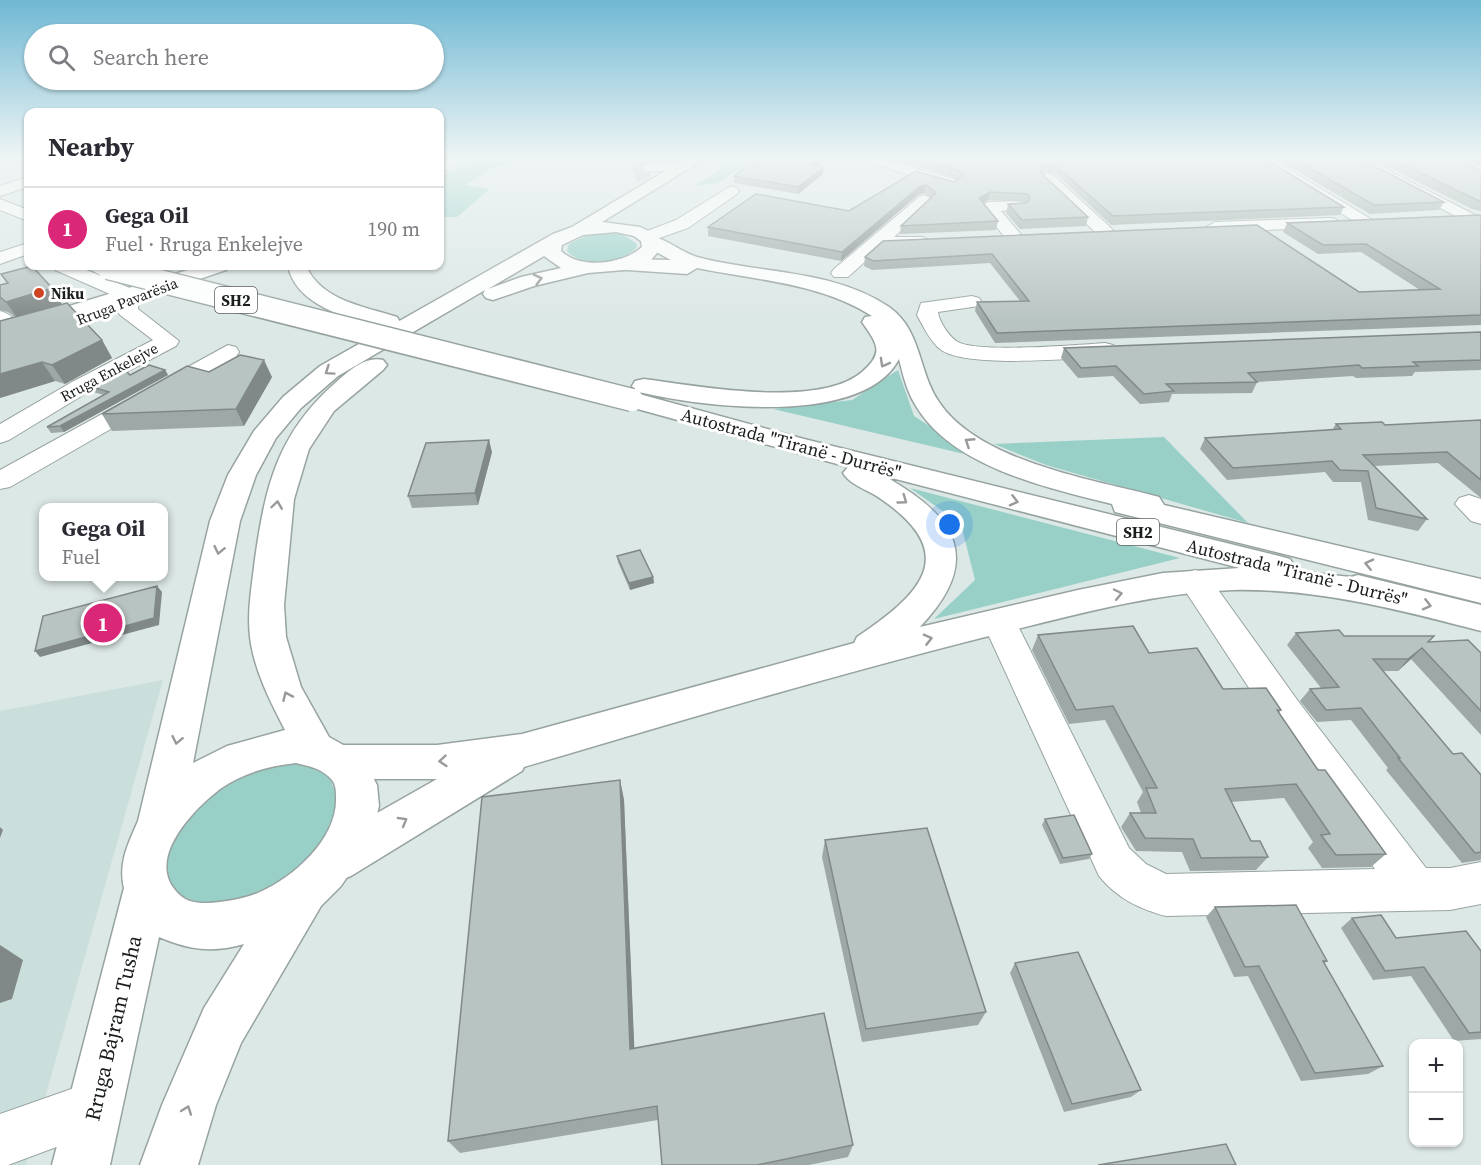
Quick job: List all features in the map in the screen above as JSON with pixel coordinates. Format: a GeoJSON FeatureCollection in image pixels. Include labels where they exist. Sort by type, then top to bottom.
{"type":"FeatureCollection","features":[{"type":"Feature","properties":{"kind":"main road"},"geometry":{"type":"LineString","coordinates":[[522,751],[320,875],[258,917],[233,924],[209,927],[187,925],[169,917],[155,906],[146,891],[145,859],[159,825],[225,521],[241,473],[271,425],[296,396],[329,370],[605,212]]}},
{"type":"Feature","properties":{"kind":"main road"},"geometry":{"type":"LineString","coordinates":[[620,265],[643,256],[652,248],[645,227],[652,212]]}},
{"type":"Feature","properties":{"kind":"main road"},"geometry":{"type":"LineString","coordinates":[[590,267],[569,264],[555,258],[551,249],[564,237],[609,227],[645,227],[674,255],[694,262],[824,288],[874,308],[897,328],[907,348],[921,394],[934,415],[960,437],[997,457],[1080,487],[1209,519],[1283,544]]}},
{"type":"Feature","properties":{"kind":"main road"},"geometry":{"type":"LineString","coordinates":[[169,1165],[189,1105],[222,1026],[320,875],[347,842],[359,804],[358,788],[328,755],[277,672],[270,648],[267,624],[277,501],[294,450],[313,419],[349,383],[463,308],[520,284],[590,267],[651,264],[687,268],[836,302],[869,317],[881,329],[889,352],[885,364],[876,375],[848,390],[825,396],[761,399],[638,393]]}},
{"type":"Feature","properties":{"kind":"main road","name":"Autostrada \"Tiranë - Durrës\""},"geometry":{"type":"LineString","coordinates":[[118,270],[1481,591]]}},
{"type":"Feature","properties":{"kind":"main road","name":"Autostrada \"Tiranë - Durrës\""},"geometry":{"type":"LineString","coordinates":[[161,270],[389,322],[638,393],[795,445],[1481,618]]}},
{"type":"Feature","properties":{"kind":"main road","name":"Rruga Pavarësia"},"geometry":{"type":"LineString","coordinates":[[3,331],[129,299],[208,270]]}},
{"type":"Feature","properties":{"kind":"main road"},"geometry":{"type":"LineString","coordinates":[[298,270],[301,281],[314,294],[389,322]]}},
{"type":"Feature","properties":{"kind":"main road"},"geometry":{"type":"LineString","coordinates":[[795,445],[862,475],[900,497],[926,520],[936,535],[941,549],[941,572],[926,601],[897,628],[851,657]]}},
{"type":"Feature","properties":{"kind":"main road"},"geometry":{"type":"LineString","coordinates":[[159,825],[176,803],[197,783],[221,767],[272,748],[296,746],[328,755],[437,762],[522,751],[851,657],[1163,585],[1195,581],[1280,581],[1378,592]]}},
{"type":"Feature","properties":{"kind":"main road","name":"Rruga Bajram Tusha"},"geometry":{"type":"LineString","coordinates":[[81,1165],[146,891]]}},
{"type":"Feature","properties":{"kind":"street"},"geometry":{"type":"LineString","coordinates":[[645,227],[672,231],[701,212]]}},
{"type":"Feature","properties":{"kind":"street"},"geometry":{"type":"LineString","coordinates":[[841,273],[911,212]]}},
{"type":"Feature","properties":{"kind":"street"},"geometry":{"type":"LineString","coordinates":[[973,212],[985,217],[1004,239]]}},
{"type":"Feature","properties":{"kind":"street"},"geometry":{"type":"LineString","coordinates":[[990,212],[1004,239]]}},
{"type":"Feature","properties":{"kind":"street"},"geometry":{"type":"LineString","coordinates":[[1083,234],[1111,232],[1088,212]]}},
{"type":"Feature","properties":{"kind":"street"},"geometry":{"type":"LineString","coordinates":[[1351,212],[1366,221]]}},
{"type":"Feature","properties":{"kind":"street"},"geometry":{"type":"LineString","coordinates":[[1434,218],[1475,216]]}},
{"type":"Feature","properties":{"kind":"street"},"geometry":{"type":"LineString","coordinates":[[1199,228],[1389,220]]}},
{"type":"Feature","properties":{"kind":"street"},"geometry":{"type":"LineString","coordinates":[[1257,226],[1283,242]]}},
{"type":"Feature","properties":{"kind":"street"},"geometry":{"type":"LineString","coordinates":[[1004,239],[1038,237]]}},
{"type":"Feature","properties":{"kind":"street"},"geometry":{"type":"LineString","coordinates":[[877,243],[935,241]]}},
{"type":"Feature","properties":{"kind":"street"},"geometry":{"type":"LineString","coordinates":[[0,258],[24,249]]}},
{"type":"Feature","properties":{"kind":"street"},"geometry":{"type":"LineString","coordinates":[[70,270],[129,299]]}},
{"type":"Feature","properties":{"kind":"street","name":"Rruga Enkelejve"},"geometry":{"type":"LineString","coordinates":[[0,435],[80,387],[168,341],[127,310],[129,299]]}},
{"type":"Feature","properties":{"kind":"street"},"geometry":{"type":"LineString","coordinates":[[972,302],[928,307],[927,315],[949,346],[962,351],[988,353],[1121,349]]}},
{"type":"Feature","properties":{"kind":"street"},"geometry":{"type":"LineString","coordinates":[[0,481],[228,352]]}},
{"type":"Feature","properties":{"kind":"street"},"geometry":{"type":"LineString","coordinates":[[1195,581],[1285,712],[1416,890]]}},
{"type":"Feature","properties":{"kind":"street"},"geometry":{"type":"LineString","coordinates":[[999,621],[1114,861],[1127,878],[1145,890],[1166,895],[1416,890],[1450,889],[1481,883]]}},
{"type":"Feature","properties":{"kind":"street"},"geometry":{"type":"LineString","coordinates":[[0,1141],[94,1107]]}},
{"type":"Feature","properties":{"kind":"shaded area"},"geometry":{"type":"Polygon","coordinates":[[[444,212],[462,212],[457,217],[444,217],[444,212]]]}},
{"type":"Feature","properties":{"kind":"shaded area"},"geometry":{"type":"Polygon","coordinates":[[[621,234],[636,243],[637,247],[623,257],[602,262],[582,260],[567,251],[569,244],[588,235],[621,234]]]}},
{"type":"Feature","properties":{"kind":"shaded area"},"geometry":{"type":"Polygon","coordinates":[[[898,370],[914,416],[977,457],[773,409],[852,400],[898,370]]]}},
{"type":"Feature","properties":{"kind":"shaded area"},"geometry":{"type":"Polygon","coordinates":[[[1164,437],[1248,523],[1046,465],[994,444],[1164,437]]]}},
{"type":"Feature","properties":{"kind":"shaded area"},"geometry":{"type":"Polygon","coordinates":[[[910,488],[1180,558],[934,619],[975,580],[961,524],[910,488]]]}},
{"type":"Feature","properties":{"kind":"shaded area"},"geometry":{"type":"Polygon","coordinates":[[[163,680],[26,1165],[0,1165],[0,711],[163,680]]]}},
{"type":"Feature","properties":{"kind":"shaded area"},"geometry":{"type":"Polygon","coordinates":[[[299,762],[326,775],[331,781],[337,799],[335,820],[308,865],[256,898],[201,904],[180,895],[168,880],[165,859],[177,825],[239,771],[299,762]]]}},
{"type":"Feature","properties":{"kind":"building"},"geometry":{"type":"Polygon","coordinates":[[[729,212],[889,212],[842,252],[708,227],[729,212]]]}},
{"type":"Feature","properties":{"kind":"building"},"geometry":{"type":"Polygon","coordinates":[[[915,212],[991,212],[998,221],[901,226],[915,212]]]}},
{"type":"Feature","properties":{"kind":"building"},"geometry":{"type":"Polygon","coordinates":[[[1015,212],[1083,212],[1088,217],[1022,220],[1015,212]]]}},
{"type":"Feature","properties":{"kind":"building"},"geometry":{"type":"Polygon","coordinates":[[[1109,212],[1206,212],[1113,216],[1109,212]]]}},
{"type":"Feature","properties":{"kind":"building"},"geometry":{"type":"Polygon","coordinates":[[[1481,215],[1481,315],[997,333],[977,302],[1029,301],[992,254],[873,261],[865,257],[883,241],[1257,225],[1359,292],[1440,289],[1366,244],[1323,245],[1287,223],[1481,215]]]}},
{"type":"Feature","properties":{"kind":"building"},"geometry":{"type":"Polygon","coordinates":[[[24,268],[24,270],[36,270],[52,288],[6,302],[0,297],[0,285],[8,283],[1,274],[24,268]]]}},
{"type":"Feature","properties":{"kind":"building"},"geometry":{"type":"Polygon","coordinates":[[[67,303],[102,340],[52,365],[42,362],[0,374],[0,321],[67,303]]]}},
{"type":"Feature","properties":{"kind":"building"},"geometry":{"type":"Polygon","coordinates":[[[1481,332],[1481,360],[1413,362],[1418,366],[1362,368],[1359,365],[1248,373],[1257,382],[1166,384],[1174,391],[1144,394],[1116,366],[1081,368],[1064,348],[1481,332]]]}},
{"type":"Feature","properties":{"kind":"building"},"geometry":{"type":"Polygon","coordinates":[[[240,355],[264,360],[236,409],[102,414],[187,366],[209,372],[240,355]]]}},
{"type":"Feature","properties":{"kind":"building"},"geometry":{"type":"Polygon","coordinates":[[[149,365],[165,370],[60,426],[47,427],[109,392],[89,386],[124,369],[130,375],[149,365]]]}},
{"type":"Feature","properties":{"kind":"building"},"geometry":{"type":"Polygon","coordinates":[[[1481,420],[1481,480],[1447,452],[1363,455],[1427,519],[1376,508],[1368,471],[1340,470],[1332,461],[1233,468],[1205,438],[1341,429],[1336,424],[1382,422],[1385,425],[1481,420]]]}},
{"type":"Feature","properties":{"kind":"building"},"geometry":{"type":"Polygon","coordinates":[[[489,440],[475,493],[408,496],[426,443],[489,440]]]}},
{"type":"Feature","properties":{"kind":"building"},"geometry":{"type":"Polygon","coordinates":[[[640,550],[653,577],[629,583],[617,556],[640,550]]]}},
{"type":"Feature","properties":{"kind":"building"},"geometry":{"type":"Polygon","coordinates":[[[157,586],[154,618],[35,651],[43,616],[157,586]]]}},
{"type":"Feature","properties":{"kind":"building"},"geometry":{"type":"Polygon","coordinates":[[[1133,626],[1149,653],[1197,648],[1223,689],[1266,688],[1281,710],[1277,710],[1318,770],[1325,770],[1386,854],[1336,855],[1321,835],[1330,834],[1296,784],[1225,789],[1251,841],[1260,841],[1268,857],[1201,858],[1193,839],[1145,838],[1130,813],[1156,813],[1146,788],[1157,788],[1113,706],[1076,710],[1038,635],[1133,626]]]}},
{"type":"Feature","properties":{"kind":"building"},"geometry":{"type":"Polygon","coordinates":[[[1339,630],[1344,636],[1434,636],[1428,642],[1468,640],[1481,653],[1481,711],[1422,648],[1408,659],[1373,659],[1453,754],[1462,753],[1481,775],[1481,852],[1475,853],[1398,758],[1400,758],[1361,708],[1326,710],[1310,689],[1339,687],[1296,633],[1339,630]]]}},
{"type":"Feature","properties":{"kind":"building"},"geometry":{"type":"Polygon","coordinates":[[[620,780],[630,1049],[824,1013],[853,1145],[757,1165],[662,1165],[657,1106],[448,1141],[482,797],[620,780]]]}},
{"type":"Feature","properties":{"kind":"building"},"geometry":{"type":"Polygon","coordinates":[[[1074,815],[1092,854],[1063,858],[1045,819],[1074,815]]]}},
{"type":"Feature","properties":{"kind":"building"},"geometry":{"type":"Polygon","coordinates":[[[927,828],[986,1012],[866,1029],[825,840],[927,828]]]}},
{"type":"Feature","properties":{"kind":"building"},"geometry":{"type":"Polygon","coordinates":[[[1296,905],[1327,961],[1323,961],[1383,1066],[1315,1073],[1259,966],[1245,967],[1215,907],[1296,905]]]}},
{"type":"Feature","properties":{"kind":"building"},"geometry":{"type":"Polygon","coordinates":[[[1381,915],[1396,938],[1466,931],[1481,951],[1481,1032],[1469,1033],[1424,967],[1385,971],[1352,918],[1381,915]]]}},
{"type":"Feature","properties":{"kind":"building"},"geometry":{"type":"Polygon","coordinates":[[[1078,952],[1141,1090],[1072,1104],[1015,963],[1078,952]]]}},
{"type":"Feature","properties":{"kind":"building"},"geometry":{"type":"Polygon","coordinates":[[[1226,1144],[1236,1165],[1098,1165],[1226,1144]]]}},
{"type":"Feature","properties":{"kind":"place","name":"Niku"},"geometry":{"type":"Point","coordinates":[39,293]}},
{"type":"Feature","properties":{"kind":"place","name":"Gega Oil"},"geometry":{"type":"Point","coordinates":[103,623]}}]}
